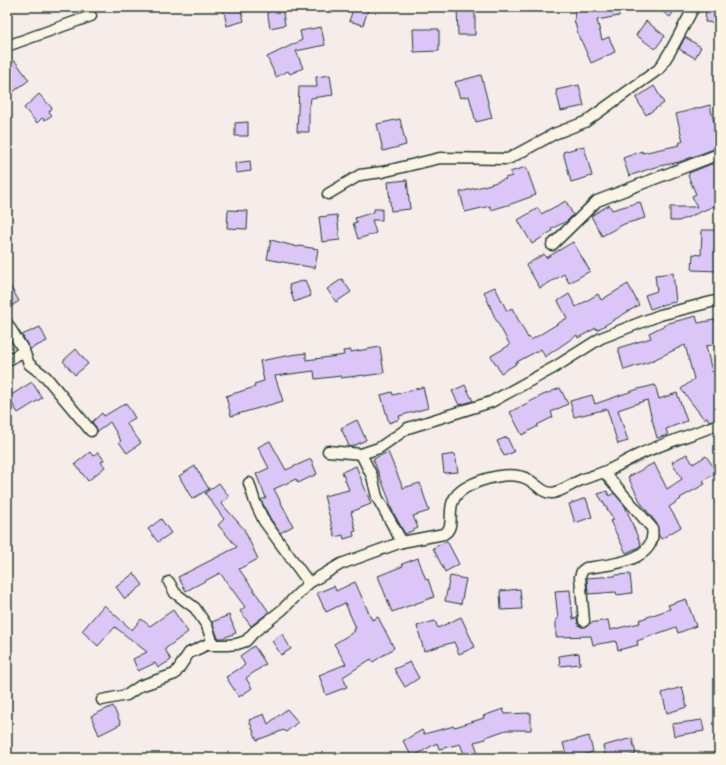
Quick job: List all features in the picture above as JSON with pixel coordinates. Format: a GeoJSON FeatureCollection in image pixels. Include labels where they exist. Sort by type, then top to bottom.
{"type":"FeatureCollection","features":[{"type":"Feature","properties":{"kind":"street"},"geometry":{"type":"LineString","coordinates":[[328,194],[360,175],[382,172],[440,158],[508,159],[554,134],[585,122],[659,69],[694,7]]}},
{"type":"Feature","properties":{"kind":"street"},"geometry":{"type":"LineString","coordinates":[[7,46],[91,16]]}},
{"type":"Feature","properties":{"kind":"street"},"geometry":{"type":"LineString","coordinates":[[552,245],[597,201],[719,154]]}},
{"type":"Feature","properties":{"kind":"street"},"geometry":{"type":"LineString","coordinates":[[328,451],[361,454],[379,448],[408,428],[491,402],[537,378],[602,338],[660,315],[719,300]]}},
{"type":"Feature","properties":{"kind":"street"},"geometry":{"type":"LineString","coordinates":[[7,323],[30,364],[46,377],[91,431]]}},
{"type":"Feature","properties":{"kind":"street"},"geometry":{"type":"LineString","coordinates":[[7,361],[24,351]]}},
{"type":"Feature","properties":{"kind":"street"},"geometry":{"type":"LineString","coordinates":[[102,700],[127,695],[140,686],[175,674],[189,653],[206,645],[237,644],[246,641],[254,632],[282,610],[309,583],[341,564],[402,542],[444,534],[450,527],[450,507],[454,497],[465,488],[481,480],[498,476],[517,476],[529,480],[547,493],[554,493],[588,477],[604,472],[636,455],[719,424]]}},
{"type":"Feature","properties":{"kind":"street"},"geometry":{"type":"LineString","coordinates":[[361,454],[372,476],[377,497],[402,542]]}},
{"type":"Feature","properties":{"kind":"street"},"geometry":{"type":"LineString","coordinates":[[584,621],[580,577],[582,572],[586,568],[627,561],[641,554],[651,544],[653,536],[652,528],[604,472]]}},
{"type":"Feature","properties":{"kind":"street"},"geometry":{"type":"LineString","coordinates":[[249,483],[255,502],[264,521],[309,583]]}},
{"type":"Feature","properties":{"kind":"street"},"geometry":{"type":"LineString","coordinates":[[169,582],[175,593],[195,608],[207,626],[214,644]]}},
{"type":"Feature","properties":{"kind":"building"},"geometry":{"type":"Polygon","coordinates":[[[223,7],[240,7],[244,21],[227,26],[223,7]]]}},
{"type":"Feature","properties":{"kind":"building"},"geometry":{"type":"Polygon","coordinates":[[[282,7],[285,25],[270,28],[267,10],[282,7]]]}},
{"type":"Feature","properties":{"kind":"building"},"geometry":{"type":"Polygon","coordinates":[[[354,7],[369,7],[363,25],[349,21],[354,7]]]}},
{"type":"Feature","properties":{"kind":"building"},"geometry":{"type":"Polygon","coordinates":[[[457,7],[473,7],[473,10],[475,10],[475,35],[458,35],[457,7]]]}},
{"type":"Feature","properties":{"kind":"building"},"geometry":{"type":"Polygon","coordinates":[[[574,7],[618,7],[619,16],[597,20],[602,40],[609,37],[615,52],[591,63],[580,40],[574,20],[574,7]]]}},
{"type":"Feature","properties":{"kind":"building"},"geometry":{"type":"Polygon","coordinates":[[[656,7],[677,7],[670,17],[656,7]]]}},
{"type":"Feature","properties":{"kind":"building"},"geometry":{"type":"Polygon","coordinates":[[[706,7],[719,7],[719,23],[705,22],[706,7]]]}},
{"type":"Feature","properties":{"kind":"building"},"geometry":{"type":"Polygon","coordinates":[[[646,21],[665,36],[655,49],[636,35],[646,21]]]}},
{"type":"Feature","properties":{"kind":"building"},"geometry":{"type":"Polygon","coordinates":[[[321,27],[325,45],[296,51],[303,68],[290,74],[288,71],[276,77],[267,57],[302,40],[300,31],[321,27]]]}},
{"type":"Feature","properties":{"kind":"building"},"geometry":{"type":"Polygon","coordinates":[[[413,29],[439,29],[439,51],[414,52],[413,29]]]}},
{"type":"Feature","properties":{"kind":"building"},"geometry":{"type":"Polygon","coordinates":[[[685,37],[701,47],[695,58],[679,49],[685,37]]]}},
{"type":"Feature","properties":{"kind":"building"},"geometry":{"type":"Polygon","coordinates":[[[15,61],[29,80],[13,92],[7,84],[7,67],[15,61]]]}},
{"type":"Feature","properties":{"kind":"building"},"geometry":{"type":"Polygon","coordinates":[[[330,75],[333,95],[311,98],[309,105],[309,132],[297,132],[299,87],[317,87],[316,77],[330,75]]]}},
{"type":"Feature","properties":{"kind":"building"},"geometry":{"type":"Polygon","coordinates":[[[481,75],[492,118],[476,122],[469,96],[460,98],[455,82],[481,75]]]}},
{"type":"Feature","properties":{"kind":"building"},"geometry":{"type":"Polygon","coordinates":[[[579,85],[584,106],[561,111],[556,90],[579,85]]]}},
{"type":"Feature","properties":{"kind":"building"},"geometry":{"type":"Polygon","coordinates":[[[654,86],[664,103],[646,115],[636,98],[654,86]]]}},
{"type":"Feature","properties":{"kind":"building"},"geometry":{"type":"Polygon","coordinates":[[[39,94],[52,108],[49,112],[52,115],[45,120],[42,118],[37,123],[24,108],[39,94]]]}},
{"type":"Feature","properties":{"kind":"building"},"geometry":{"type":"Polygon","coordinates":[[[710,105],[715,127],[717,126],[719,133],[719,147],[679,162],[655,167],[629,176],[623,158],[642,151],[642,153],[680,145],[679,143],[683,141],[676,114],[710,105]]]}},
{"type":"Feature","properties":{"kind":"building"},"geometry":{"type":"Polygon","coordinates":[[[400,119],[406,145],[383,151],[377,124],[400,119]]]}},
{"type":"Feature","properties":{"kind":"building"},"geometry":{"type":"Polygon","coordinates":[[[248,122],[248,136],[235,136],[235,123],[248,122]]]}},
{"type":"Feature","properties":{"kind":"building"},"geometry":{"type":"Polygon","coordinates":[[[584,146],[592,176],[571,182],[563,152],[584,146]]]}},
{"type":"Feature","properties":{"kind":"building"},"geometry":{"type":"Polygon","coordinates":[[[250,161],[251,171],[236,173],[235,163],[250,161]]]}},
{"type":"Feature","properties":{"kind":"building"},"geometry":{"type":"Polygon","coordinates":[[[714,163],[719,174],[719,204],[679,221],[670,221],[670,207],[697,207],[692,196],[696,194],[688,176],[689,173],[714,163]]]}},
{"type":"Feature","properties":{"kind":"building"},"geometry":{"type":"Polygon","coordinates":[[[526,167],[536,195],[491,210],[490,206],[465,212],[460,192],[506,179],[505,178],[512,176],[510,172],[526,167]]]}},
{"type":"Feature","properties":{"kind":"building"},"geometry":{"type":"Polygon","coordinates":[[[407,180],[410,209],[391,211],[388,182],[407,180]]]}},
{"type":"Feature","properties":{"kind":"building"},"geometry":{"type":"Polygon","coordinates":[[[566,201],[573,215],[567,221],[551,229],[552,231],[532,244],[518,220],[538,208],[541,214],[566,201]]]}},
{"type":"Feature","properties":{"kind":"building"},"geometry":{"type":"Polygon","coordinates":[[[640,202],[645,218],[624,224],[602,236],[591,216],[609,205],[612,210],[640,202]]]}},
{"type":"Feature","properties":{"kind":"building"},"geometry":{"type":"Polygon","coordinates":[[[374,209],[382,209],[382,220],[372,220],[376,233],[358,239],[353,223],[358,222],[355,218],[374,212],[374,209]]]}},
{"type":"Feature","properties":{"kind":"building"},"geometry":{"type":"Polygon","coordinates":[[[228,210],[248,211],[247,229],[227,228],[228,210]]]}},
{"type":"Feature","properties":{"kind":"building"},"geometry":{"type":"Polygon","coordinates":[[[337,215],[340,240],[322,242],[319,217],[337,215]]]}},
{"type":"Feature","properties":{"kind":"building"},"geometry":{"type":"Polygon","coordinates":[[[702,230],[716,230],[715,253],[719,253],[719,271],[692,270],[693,254],[701,255],[702,230]]]}},
{"type":"Feature","properties":{"kind":"building"},"geometry":{"type":"Polygon","coordinates":[[[271,240],[298,247],[318,249],[315,268],[267,259],[271,240]]]}},
{"type":"Feature","properties":{"kind":"building"},"geometry":{"type":"Polygon","coordinates":[[[573,242],[590,271],[569,283],[564,274],[540,288],[526,265],[544,254],[546,258],[573,242]]]}},
{"type":"Feature","properties":{"kind":"building"},"geometry":{"type":"Polygon","coordinates":[[[673,273],[676,302],[650,309],[645,295],[657,291],[655,275],[673,273]]]}},
{"type":"Feature","properties":{"kind":"building"},"geometry":{"type":"Polygon","coordinates":[[[342,279],[351,292],[336,302],[327,289],[342,279]]]}},
{"type":"Feature","properties":{"kind":"building"},"geometry":{"type":"Polygon","coordinates":[[[305,280],[311,296],[294,302],[289,285],[305,280]]]}},
{"type":"Feature","properties":{"kind":"building"},"geometry":{"type":"Polygon","coordinates":[[[7,281],[19,301],[7,309],[7,281]]]}},
{"type":"Feature","properties":{"kind":"building"},"geometry":{"type":"Polygon","coordinates":[[[628,284],[639,305],[597,330],[596,328],[578,338],[577,335],[545,357],[541,349],[515,363],[516,364],[501,373],[491,356],[510,345],[495,318],[484,292],[495,287],[507,311],[512,308],[528,338],[529,337],[531,340],[567,318],[558,301],[569,294],[576,307],[598,294],[601,300],[628,284]]]}},
{"type":"Feature","properties":{"kind":"building"},"geometry":{"type":"Polygon","coordinates":[[[696,316],[698,323],[719,319],[719,344],[706,346],[712,372],[719,368],[719,418],[709,421],[707,417],[704,419],[681,389],[694,379],[685,345],[649,362],[624,370],[618,348],[651,338],[649,333],[669,323],[696,316]]]}},
{"type":"Feature","properties":{"kind":"building"},"geometry":{"type":"Polygon","coordinates":[[[40,327],[47,341],[30,349],[22,335],[40,327]]]}},
{"type":"Feature","properties":{"kind":"building"},"geometry":{"type":"Polygon","coordinates":[[[380,347],[384,373],[341,378],[341,376],[315,379],[314,371],[275,376],[283,401],[231,416],[226,396],[255,387],[254,384],[264,381],[260,361],[306,353],[306,360],[344,355],[343,351],[351,350],[351,352],[380,347]]]}},
{"type":"Feature","properties":{"kind":"building"},"geometry":{"type":"Polygon","coordinates":[[[76,349],[88,364],[75,375],[63,361],[76,349]]]}},
{"type":"Feature","properties":{"kind":"building"},"geometry":{"type":"Polygon","coordinates":[[[32,382],[42,398],[18,413],[8,397],[32,382]]]}},
{"type":"Feature","properties":{"kind":"building"},"geometry":{"type":"Polygon","coordinates":[[[465,385],[473,401],[459,405],[452,391],[465,385]]]}},
{"type":"Feature","properties":{"kind":"building"},"geometry":{"type":"Polygon","coordinates":[[[655,385],[659,399],[677,393],[687,421],[666,429],[668,435],[657,438],[647,400],[618,410],[628,441],[618,444],[607,409],[574,417],[570,401],[592,395],[595,404],[638,389],[655,385]]]}},
{"type":"Feature","properties":{"kind":"building"},"geometry":{"type":"Polygon","coordinates":[[[423,387],[428,408],[399,416],[400,419],[389,423],[381,395],[392,392],[393,395],[423,387]]]}},
{"type":"Feature","properties":{"kind":"building"},"geometry":{"type":"Polygon","coordinates":[[[560,388],[568,404],[551,412],[553,417],[522,435],[510,412],[560,388]]]}},
{"type":"Feature","properties":{"kind":"building"},"geometry":{"type":"Polygon","coordinates":[[[126,403],[135,418],[126,423],[141,443],[127,453],[119,442],[121,441],[110,422],[97,432],[96,427],[92,422],[102,413],[104,416],[126,403]]]}},
{"type":"Feature","properties":{"kind":"building"},"geometry":{"type":"Polygon","coordinates":[[[357,420],[366,440],[351,447],[349,446],[341,428],[357,420]]]}},
{"type":"Feature","properties":{"kind":"building"},"geometry":{"type":"Polygon","coordinates":[[[507,437],[514,452],[504,456],[497,441],[507,437]]]}},
{"type":"Feature","properties":{"kind":"building"},"geometry":{"type":"Polygon","coordinates":[[[270,441],[286,470],[311,459],[317,474],[298,483],[296,479],[274,489],[293,526],[280,533],[261,500],[266,498],[256,474],[269,468],[258,447],[270,441]]]}},
{"type":"Feature","properties":{"kind":"building"},"geometry":{"type":"Polygon","coordinates":[[[90,452],[93,456],[98,452],[104,460],[101,462],[105,467],[88,481],[75,464],[90,452]]]}},
{"type":"Feature","properties":{"kind":"building"},"geometry":{"type":"Polygon","coordinates":[[[388,452],[403,488],[420,483],[429,511],[413,516],[418,528],[405,534],[393,512],[373,459],[388,452]]]}},
{"type":"Feature","properties":{"kind":"building"},"geometry":{"type":"Polygon","coordinates":[[[455,454],[458,472],[444,473],[442,456],[455,454]]]}},
{"type":"Feature","properties":{"kind":"building"},"geometry":{"type":"Polygon","coordinates":[[[687,454],[693,464],[706,456],[717,472],[703,481],[705,484],[680,498],[681,499],[669,507],[681,527],[661,539],[658,534],[657,524],[641,503],[628,477],[654,463],[667,489],[682,479],[672,462],[687,454]]]}},
{"type":"Feature","properties":{"kind":"building"},"geometry":{"type":"Polygon","coordinates":[[[195,466],[209,489],[192,499],[179,476],[195,466]]]}},
{"type":"Feature","properties":{"kind":"building"},"geometry":{"type":"Polygon","coordinates":[[[356,466],[371,504],[351,512],[356,531],[353,532],[354,536],[344,539],[343,535],[335,537],[324,496],[349,490],[342,472],[356,466]]]}},
{"type":"Feature","properties":{"kind":"building"},"geometry":{"type":"Polygon","coordinates":[[[219,483],[229,497],[221,503],[244,529],[258,559],[239,569],[269,612],[251,626],[240,611],[245,607],[220,573],[186,591],[178,577],[237,547],[218,525],[224,519],[205,493],[219,483]]]}},
{"type":"Feature","properties":{"kind":"building"},"geometry":{"type":"Polygon","coordinates":[[[607,491],[609,496],[614,493],[625,506],[641,545],[626,553],[610,521],[614,520],[598,494],[607,491]]]}},
{"type":"Feature","properties":{"kind":"building"},"geometry":{"type":"Polygon","coordinates":[[[586,498],[592,517],[575,523],[569,504],[586,498]]]}},
{"type":"Feature","properties":{"kind":"building"},"geometry":{"type":"Polygon","coordinates":[[[161,519],[171,533],[158,542],[148,529],[161,519]]]}},
{"type":"Feature","properties":{"kind":"building"},"geometry":{"type":"Polygon","coordinates":[[[447,541],[459,564],[445,572],[433,548],[447,541]]]}},
{"type":"Feature","properties":{"kind":"building"},"geometry":{"type":"Polygon","coordinates":[[[418,558],[426,580],[428,579],[434,597],[392,612],[378,576],[418,558]]]}},
{"type":"Feature","properties":{"kind":"building"},"geometry":{"type":"Polygon","coordinates":[[[134,573],[143,585],[125,599],[116,587],[134,573]]]}},
{"type":"Feature","properties":{"kind":"building"},"geometry":{"type":"Polygon","coordinates":[[[630,574],[632,593],[617,595],[616,592],[588,594],[587,578],[630,574]]]}},
{"type":"Feature","properties":{"kind":"building"},"geometry":{"type":"Polygon","coordinates":[[[450,576],[466,579],[461,604],[445,601],[450,576]]]}},
{"type":"Feature","properties":{"kind":"building"},"geometry":{"type":"Polygon","coordinates":[[[355,582],[372,620],[378,617],[394,648],[373,662],[371,659],[343,677],[347,687],[326,695],[319,675],[346,664],[334,644],[355,631],[354,629],[356,628],[345,603],[326,612],[317,593],[334,586],[336,591],[355,582]]]}},
{"type":"Feature","properties":{"kind":"building"},"geometry":{"type":"Polygon","coordinates":[[[520,589],[522,609],[501,610],[500,591],[520,589]]]}},
{"type":"Feature","properties":{"kind":"building"},"geometry":{"type":"Polygon","coordinates":[[[570,590],[573,619],[577,618],[578,625],[582,627],[587,626],[590,623],[608,620],[610,630],[640,623],[639,620],[670,609],[668,605],[686,599],[696,626],[678,633],[676,627],[637,641],[638,645],[618,650],[616,641],[593,645],[591,636],[556,637],[556,619],[558,619],[555,591],[570,590]]]}},
{"type":"Feature","properties":{"kind":"building"},"geometry":{"type":"Polygon","coordinates":[[[104,605],[132,630],[141,619],[150,626],[173,610],[188,632],[165,649],[171,660],[158,668],[155,663],[138,671],[133,659],[147,652],[115,627],[98,646],[82,631],[104,605]]]}},
{"type":"Feature","properties":{"kind":"building"},"geometry":{"type":"Polygon","coordinates":[[[229,615],[236,633],[223,638],[218,638],[212,622],[229,615]]]}},
{"type":"Feature","properties":{"kind":"building"},"geometry":{"type":"Polygon","coordinates":[[[461,617],[475,647],[459,654],[454,642],[424,651],[417,626],[435,621],[438,628],[461,617]]]}},
{"type":"Feature","properties":{"kind":"building"},"geometry":{"type":"Polygon","coordinates":[[[282,634],[291,649],[281,655],[272,641],[282,634]]]}},
{"type":"Feature","properties":{"kind":"building"},"geometry":{"type":"Polygon","coordinates":[[[254,646],[266,664],[246,678],[252,688],[239,697],[226,677],[245,665],[240,656],[254,646]]]}},
{"type":"Feature","properties":{"kind":"building"},"geometry":{"type":"Polygon","coordinates":[[[579,653],[580,664],[560,666],[559,656],[579,653]]]}},
{"type":"Feature","properties":{"kind":"building"},"geometry":{"type":"Polygon","coordinates":[[[410,662],[419,678],[405,687],[394,669],[410,662]]]}},
{"type":"Feature","properties":{"kind":"building"},"geometry":{"type":"Polygon","coordinates":[[[682,687],[687,707],[667,713],[662,693],[682,687]]]}},
{"type":"Feature","properties":{"kind":"building"},"geometry":{"type":"Polygon","coordinates":[[[113,706],[121,724],[99,735],[91,716],[113,706]]]}},
{"type":"Feature","properties":{"kind":"building"},"geometry":{"type":"Polygon","coordinates":[[[287,709],[298,722],[286,732],[284,730],[257,740],[249,720],[264,714],[268,724],[287,709]]]}},
{"type":"Feature","properties":{"kind":"building"},"geometry":{"type":"Polygon","coordinates":[[[503,709],[505,714],[531,713],[531,730],[506,730],[486,737],[486,739],[474,742],[479,755],[470,758],[466,758],[460,744],[439,749],[437,743],[412,757],[403,741],[422,730],[424,734],[455,727],[484,718],[483,716],[503,709]]]}},
{"type":"Feature","properties":{"kind":"building"},"geometry":{"type":"Polygon","coordinates":[[[702,720],[704,731],[674,736],[672,724],[702,720]]]}},
{"type":"Feature","properties":{"kind":"building"},"geometry":{"type":"Polygon","coordinates":[[[589,736],[593,752],[567,758],[563,743],[589,736]]]}},
{"type":"Feature","properties":{"kind":"building"},"geometry":{"type":"Polygon","coordinates":[[[632,738],[636,754],[623,758],[606,758],[603,746],[632,738]]]}}]}
